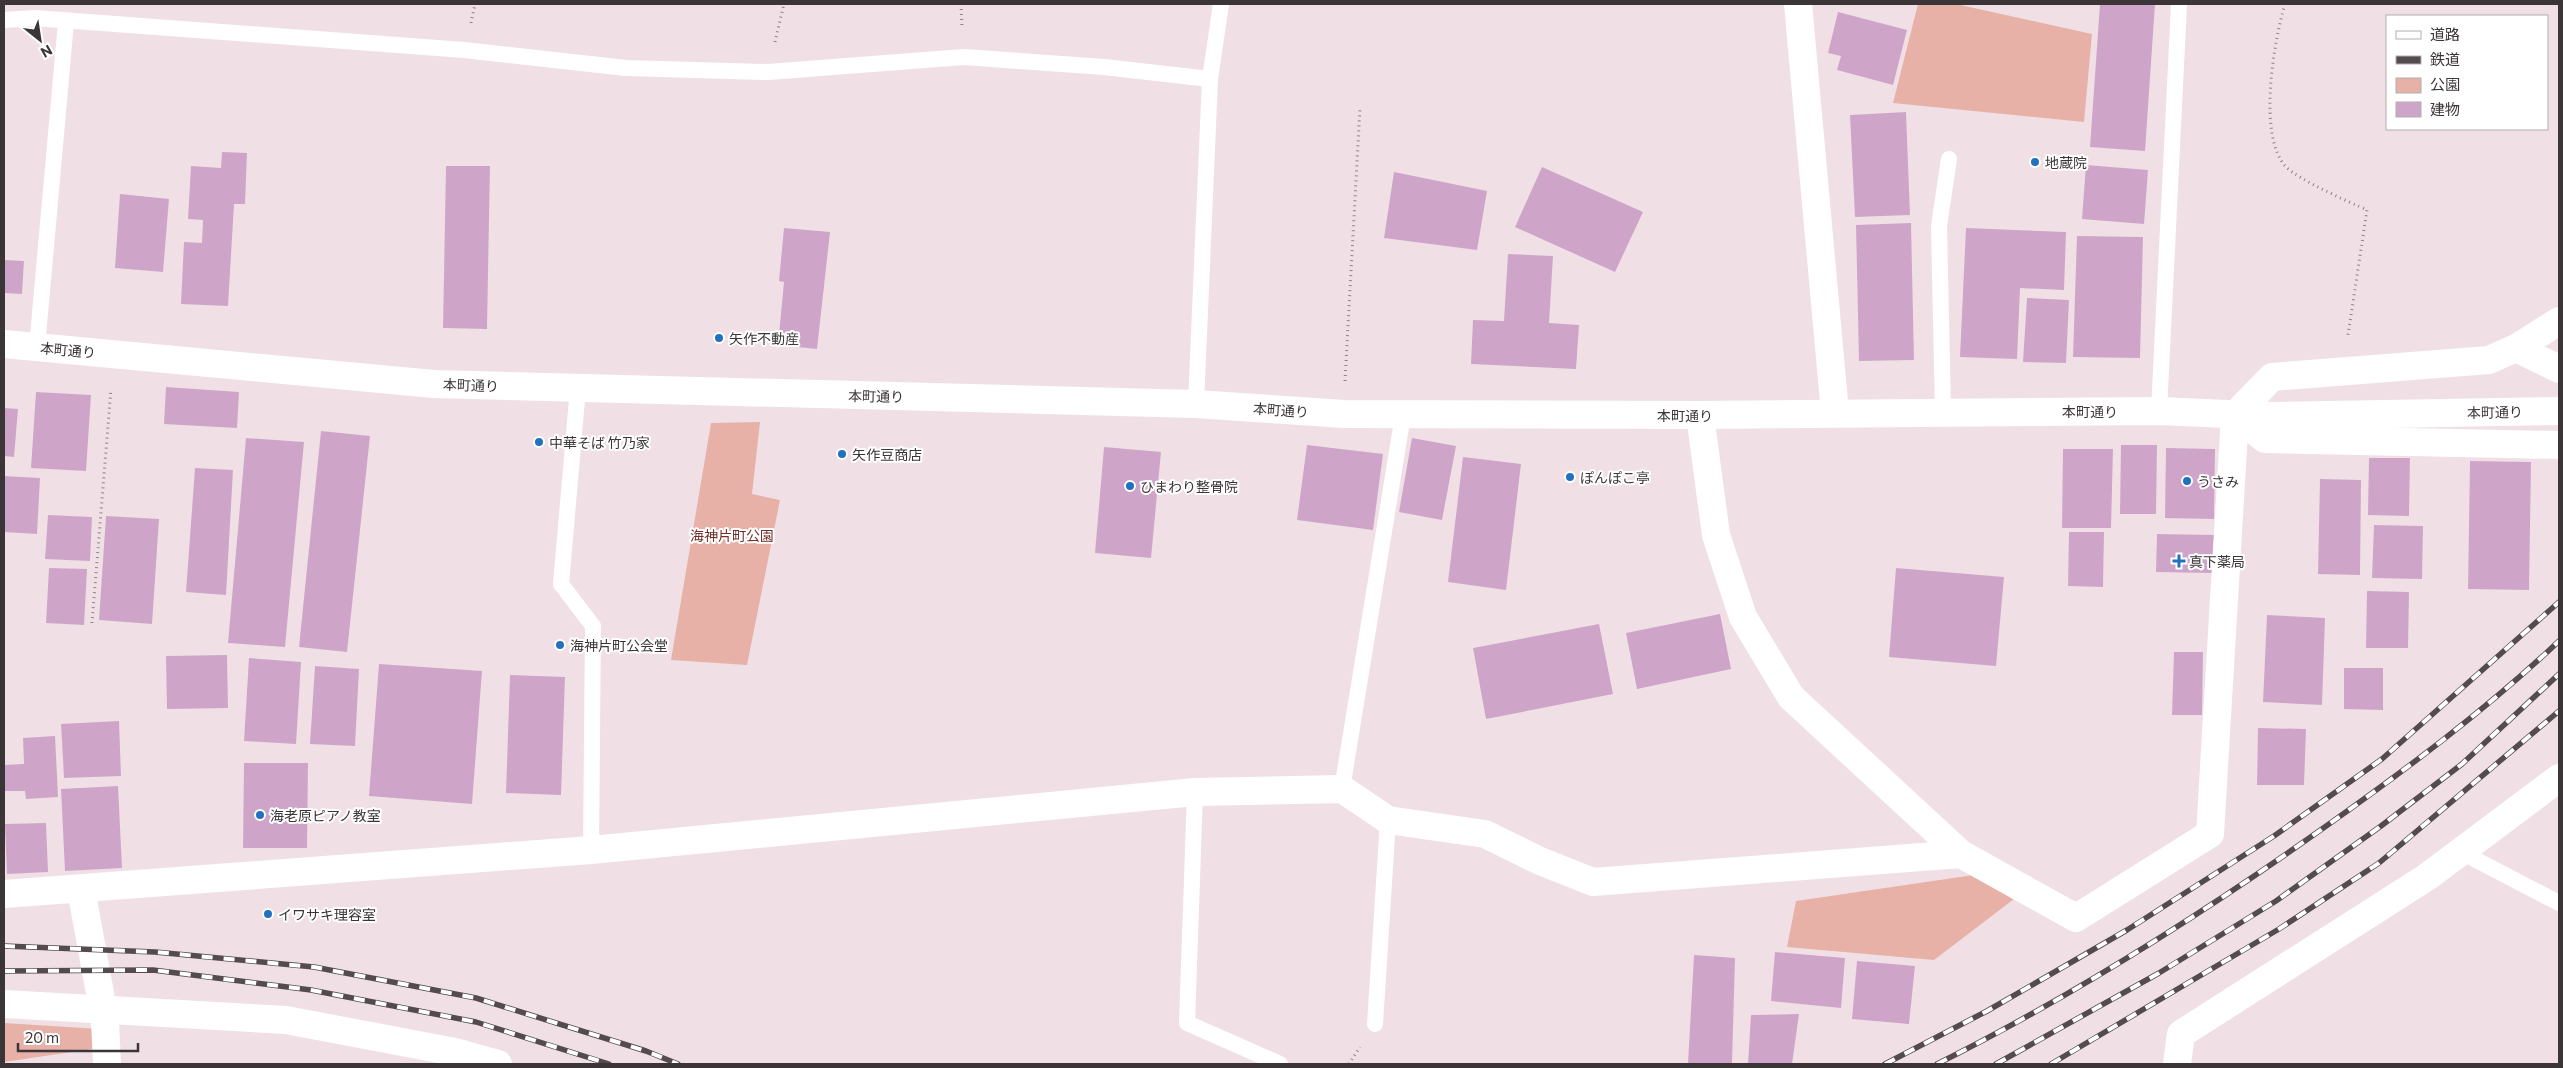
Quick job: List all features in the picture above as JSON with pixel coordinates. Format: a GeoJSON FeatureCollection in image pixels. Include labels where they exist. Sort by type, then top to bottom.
{"type":"FeatureCollection","features":[{"type":"Feature","properties":{"kind":"street"},"geometry":{"type":"LineString","coordinates":[[1798,4],[1835,413]]}},
{"type":"Feature","properties":{"kind":"street"},"geometry":{"type":"LineString","coordinates":[[1700,415],[1716,535],[1743,618],[1791,697],[1962,854],[2076,918],[2210,834],[2235,415],[2272,377],[2489,360],[2516,348],[2559,321]]}},
{"type":"Feature","properties":{"kind":"street","name":"本町通り"},"geometry":{"type":"LineString","coordinates":[[4,344],[434,384],[1196,404],[1344,414],[1700,415],[1943,411],[2160,411],[2274,416],[2559,411]]}},
{"type":"Feature","properties":{"kind":"street"},"geometry":{"type":"LineString","coordinates":[[2516,348],[2559,369]]}},
{"type":"Feature","properties":{"kind":"street"},"geometry":{"type":"LineString","coordinates":[[2235,415],[2265,439],[2559,445]]}},
{"type":"Feature","properties":{"kind":"street"},"geometry":{"type":"LineString","coordinates":[[2177,1064],[2181,1034],[2427,877],[2559,778]]}},
{"type":"Feature","properties":{"kind":"street"},"geometry":{"type":"LineString","coordinates":[[4,894],[590,850],[1195,792],[1342,789],[1388,820],[1485,834],[1540,861],[1593,882],[1962,854]]}},
{"type":"Feature","properties":{"kind":"street"},"geometry":{"type":"LineString","coordinates":[[81,889],[103,1010],[107,1064]]}},
{"type":"Feature","properties":{"kind":"street"},"geometry":{"type":"LineString","coordinates":[[4,1004],[286,1020],[455,1052],[498,1064]]}},
{"type":"Feature","properties":{"kind":"lane"},"geometry":{"type":"LineString","coordinates":[[1196,404],[1210,79],[1221,4]]}},
{"type":"Feature","properties":{"kind":"lane"},"geometry":{"type":"LineString","coordinates":[[2160,411],[2179,4]]}},
{"type":"Feature","properties":{"kind":"lane"},"geometry":{"type":"LineString","coordinates":[[4,20],[35,18],[66,22],[464,50],[626,68],[768,72],[964,56],[1104,67],[1210,79]]}},
{"type":"Feature","properties":{"kind":"lane"},"geometry":{"type":"LineString","coordinates":[[37,347],[66,22]]}},
{"type":"Feature","properties":{"kind":"lane"},"geometry":{"type":"LineString","coordinates":[[1943,411],[1939,226],[1949,158]]}},
{"type":"Feature","properties":{"kind":"lane"},"geometry":{"type":"LineString","coordinates":[[578,388],[561,584],[593,626],[590,850]]}},
{"type":"Feature","properties":{"kind":"lane"},"geometry":{"type":"LineString","coordinates":[[1342,789],[1403,415]]}},
{"type":"Feature","properties":{"kind":"lane"},"geometry":{"type":"LineString","coordinates":[[1195,792],[1187,1023],[1280,1064]]}},
{"type":"Feature","properties":{"kind":"lane"},"geometry":{"type":"LineString","coordinates":[[1375,1024],[1388,820]]}},
{"type":"Feature","properties":{"kind":"lane"},"geometry":{"type":"LineString","coordinates":[[2461,852],[2559,903]]}},
{"type":"Feature","properties":{"kind":"path"},"geometry":{"type":"LineString","coordinates":[[768,72],[784,4]]}},
{"type":"Feature","properties":{"kind":"path"},"geometry":{"type":"LineString","coordinates":[[2285,4],[2272,58],[2272,139],[2287,167],[2343,200],[2367,210],[2343,372]]}},
{"type":"Feature","properties":{"kind":"path"},"geometry":{"type":"LineString","coordinates":[[1344,414],[1360,108]]}},
{"type":"Feature","properties":{"kind":"path"},"geometry":{"type":"LineString","coordinates":[[92,624],[113,354]]}},
{"type":"Feature","properties":{"kind":"green space"},"geometry":{"type":"Polygon","coordinates":[[[1918,4],[1956,4],[2092,34],[2084,122],[1893,103],[1918,4]]]}},
{"type":"Feature","properties":{"kind":"green space","name":"海神片町公園"},"geometry":{"type":"Polygon","coordinates":[[[760,422],[752,494],[780,500],[747,665],[671,660],[711,423],[760,422]]]}},
{"type":"Feature","properties":{"kind":"green space"},"geometry":{"type":"Polygon","coordinates":[[[1974,875],[2014,899],[1934,960],[1787,947],[1796,901],[1974,875]]]}},
{"type":"Feature","properties":{"kind":"green space"},"geometry":{"type":"Polygon","coordinates":[[[4,1023],[99,1029],[99,1048],[4,1062],[4,1023]]]}},
{"type":"Feature","properties":{"kind":"building"},"geometry":{"type":"Polygon","coordinates":[[[2100,4],[2155,4],[2145,151],[2090,147],[2100,4]]]}},
{"type":"Feature","properties":{"kind":"building"},"geometry":{"type":"Polygon","coordinates":[[[1838,12],[1907,30],[1893,85],[1837,70],[1841,56],[1828,53],[1838,12]]]}},
{"type":"Feature","properties":{"kind":"building"},"geometry":{"type":"Polygon","coordinates":[[[1906,112],[1910,215],[1855,217],[1850,115],[1906,112]]]}},
{"type":"Feature","properties":{"kind":"building"},"geometry":{"type":"Polygon","coordinates":[[[222,152],[247,153],[245,204],[234,204],[228,306],[181,304],[184,242],[202,243],[203,220],[188,219],[191,166],[221,168],[222,152]]]}},
{"type":"Feature","properties":{"kind":"building"},"geometry":{"type":"Polygon","coordinates":[[[2086,165],[2148,170],[2144,224],[2082,219],[2086,165]]]}},
{"type":"Feature","properties":{"kind":"building"},"geometry":{"type":"Polygon","coordinates":[[[446,166],[490,166],[487,329],[443,328],[446,166]]]}},
{"type":"Feature","properties":{"kind":"building"},"geometry":{"type":"Polygon","coordinates":[[[1542,167],[1643,212],[1615,272],[1515,227],[1542,167]]]}},
{"type":"Feature","properties":{"kind":"building"},"geometry":{"type":"Polygon","coordinates":[[[1394,172],[1487,191],[1477,250],[1384,238],[1394,172]]]}},
{"type":"Feature","properties":{"kind":"building"},"geometry":{"type":"Polygon","coordinates":[[[120,194],[169,199],[163,272],[115,268],[120,194]]]}},
{"type":"Feature","properties":{"kind":"building"},"geometry":{"type":"Polygon","coordinates":[[[1911,223],[1914,360],[1859,361],[1856,225],[1911,223]]]}},
{"type":"Feature","properties":{"kind":"building"},"geometry":{"type":"Polygon","coordinates":[[[784,228],[830,232],[817,349],[778,345],[784,282],[779,281],[784,228]]]}},
{"type":"Feature","properties":{"kind":"building"},"geometry":{"type":"Polygon","coordinates":[[[1966,228],[2066,232],[2064,290],[2020,288],[2017,359],[1960,357],[1966,228]]]}},
{"type":"Feature","properties":{"kind":"building"},"geometry":{"type":"Polygon","coordinates":[[[2077,236],[2143,237],[2140,358],[2073,357],[2077,236]]]}},
{"type":"Feature","properties":{"kind":"building"},"geometry":{"type":"Polygon","coordinates":[[[1508,254],[1553,256],[1549,323],[1579,325],[1576,369],[1471,364],[1473,320],[1504,321],[1508,254]]]}},
{"type":"Feature","properties":{"kind":"building"},"geometry":{"type":"Polygon","coordinates":[[[4,260],[24,261],[22,294],[4,293],[4,260]]]}},
{"type":"Feature","properties":{"kind":"building"},"geometry":{"type":"Polygon","coordinates":[[[2027,298],[2069,300],[2066,363],[2023,362],[2027,298]]]}},
{"type":"Feature","properties":{"kind":"building"},"geometry":{"type":"Polygon","coordinates":[[[166,387],[239,392],[237,428],[164,424],[166,387]]]}},
{"type":"Feature","properties":{"kind":"building"},"geometry":{"type":"Polygon","coordinates":[[[36,392],[91,395],[86,471],[31,468],[36,392]]]}},
{"type":"Feature","properties":{"kind":"building"},"geometry":{"type":"Polygon","coordinates":[[[4,408],[18,409],[14,457],[4,456],[4,408]]]}},
{"type":"Feature","properties":{"kind":"building"},"geometry":{"type":"Polygon","coordinates":[[[321,431],[370,436],[347,652],[299,647],[321,431]]]}},
{"type":"Feature","properties":{"kind":"building"},"geometry":{"type":"Polygon","coordinates":[[[246,438],[304,442],[285,647],[228,643],[246,438]]]}},
{"type":"Feature","properties":{"kind":"building"},"geometry":{"type":"Polygon","coordinates":[[[1412,438],[1456,446],[1442,520],[1399,512],[1412,438]]]}},
{"type":"Feature","properties":{"kind":"building"},"geometry":{"type":"Polygon","coordinates":[[[1307,445],[1383,454],[1373,530],[1297,520],[1307,445]]]}},
{"type":"Feature","properties":{"kind":"building"},"geometry":{"type":"Polygon","coordinates":[[[2121,445],[2157,445],[2156,514],[2120,514],[2121,445]]]}},
{"type":"Feature","properties":{"kind":"building"},"geometry":{"type":"Polygon","coordinates":[[[1104,447],[1161,452],[1151,558],[1095,553],[1104,447]]]}},
{"type":"Feature","properties":{"kind":"building"},"geometry":{"type":"Polygon","coordinates":[[[2166,448],[2215,449],[2214,519],[2165,518],[2166,448]]]}},
{"type":"Feature","properties":{"kind":"building"},"geometry":{"type":"Polygon","coordinates":[[[2063,449],[2113,449],[2111,528],[2062,528],[2063,449]]]}},
{"type":"Feature","properties":{"kind":"building"},"geometry":{"type":"Polygon","coordinates":[[[1463,457],[1521,464],[1506,590],[1448,582],[1463,457]]]}},
{"type":"Feature","properties":{"kind":"building"},"geometry":{"type":"Polygon","coordinates":[[[2369,458],[2410,458],[2409,516],[2368,515],[2369,458]]]}},
{"type":"Feature","properties":{"kind":"building"},"geometry":{"type":"Polygon","coordinates":[[[2470,461],[2531,462],[2529,590],[2468,589],[2470,461]]]}},
{"type":"Feature","properties":{"kind":"building"},"geometry":{"type":"Polygon","coordinates":[[[195,468],[233,470],[226,595],[186,592],[195,468]]]}},
{"type":"Feature","properties":{"kind":"building"},"geometry":{"type":"Polygon","coordinates":[[[4,476],[40,478],[37,534],[4,532],[4,476]]]}},
{"type":"Feature","properties":{"kind":"building"},"geometry":{"type":"Polygon","coordinates":[[[2320,479],[2361,480],[2360,575],[2318,574],[2320,479]]]}},
{"type":"Feature","properties":{"kind":"building"},"geometry":{"type":"Polygon","coordinates":[[[48,515],[92,517],[90,561],[45,559],[48,515]]]}},
{"type":"Feature","properties":{"kind":"building"},"geometry":{"type":"Polygon","coordinates":[[[106,516],[159,519],[152,624],[99,620],[106,516]]]}},
{"type":"Feature","properties":{"kind":"building"},"geometry":{"type":"Polygon","coordinates":[[[2374,525],[2423,526],[2422,579],[2372,578],[2374,525]]]}},
{"type":"Feature","properties":{"kind":"building"},"geometry":{"type":"Polygon","coordinates":[[[2069,532],[2104,532],[2103,587],[2068,586],[2069,532]]]}},
{"type":"Feature","properties":{"kind":"building"},"geometry":{"type":"Polygon","coordinates":[[[2157,534],[2214,535],[2213,573],[2156,572],[2157,534]]]}},
{"type":"Feature","properties":{"kind":"building"},"geometry":{"type":"Polygon","coordinates":[[[49,568],[87,569],[84,625],[46,623],[49,568]]]}},
{"type":"Feature","properties":{"kind":"building"},"geometry":{"type":"Polygon","coordinates":[[[1896,568],[2004,577],[1996,666],[1889,657],[1896,568]]]}},
{"type":"Feature","properties":{"kind":"building"},"geometry":{"type":"Polygon","coordinates":[[[2367,591],[2409,592],[2408,648],[2366,648],[2367,591]]]}},
{"type":"Feature","properties":{"kind":"building"},"geometry":{"type":"Polygon","coordinates":[[[1720,614],[1731,669],[1637,689],[1626,633],[1720,614]]]}},
{"type":"Feature","properties":{"kind":"building"},"geometry":{"type":"Polygon","coordinates":[[[2267,615],[2325,618],[2322,705],[2263,702],[2267,615]]]}},
{"type":"Feature","properties":{"kind":"building"},"geometry":{"type":"Polygon","coordinates":[[[1599,624],[1613,694],[1486,719],[1473,648],[1599,624]]]}},
{"type":"Feature","properties":{"kind":"building"},"geometry":{"type":"Polygon","coordinates":[[[2174,652],[2203,652],[2202,715],[2172,715],[2174,652]]]}},
{"type":"Feature","properties":{"kind":"building"},"geometry":{"type":"Polygon","coordinates":[[[227,655],[228,708],[167,709],[166,656],[227,655]]]}},
{"type":"Feature","properties":{"kind":"building"},"geometry":{"type":"Polygon","coordinates":[[[249,658],[301,662],[296,744],[244,741],[249,658]]]}},
{"type":"Feature","properties":{"kind":"building"},"geometry":{"type":"Polygon","coordinates":[[[379,664],[482,671],[472,804],[369,796],[379,664]]]}},
{"type":"Feature","properties":{"kind":"building"},"geometry":{"type":"Polygon","coordinates":[[[315,666],[359,669],[355,746],[310,744],[315,666]]]}},
{"type":"Feature","properties":{"kind":"building"},"geometry":{"type":"Polygon","coordinates":[[[2344,668],[2383,668],[2383,710],[2344,709],[2344,668]]]}},
{"type":"Feature","properties":{"kind":"building"},"geometry":{"type":"Polygon","coordinates":[[[510,675],[565,677],[561,795],[506,793],[510,675]]]}},
{"type":"Feature","properties":{"kind":"building"},"geometry":{"type":"Polygon","coordinates":[[[119,721],[121,776],[64,778],[61,724],[119,721]]]}},
{"type":"Feature","properties":{"kind":"building"},"geometry":{"type":"Polygon","coordinates":[[[2258,728],[2306,729],[2304,785],[2257,785],[2258,728]]]}},
{"type":"Feature","properties":{"kind":"building"},"geometry":{"type":"Polygon","coordinates":[[[55,736],[58,797],[26,799],[25,791],[4,791],[4,765],[24,764],[23,738],[55,736]]]}},
{"type":"Feature","properties":{"kind":"building"},"geometry":{"type":"Polygon","coordinates":[[[244,763],[308,763],[307,848],[243,848],[244,763]]]}},
{"type":"Feature","properties":{"kind":"building"},"geometry":{"type":"Polygon","coordinates":[[[118,786],[122,868],[65,871],[61,789],[118,786]]]}},
{"type":"Feature","properties":{"kind":"building"},"geometry":{"type":"Polygon","coordinates":[[[46,823],[48,872],[7,874],[5,824],[46,823]]]}},
{"type":"Feature","properties":{"kind":"building"},"geometry":{"type":"Polygon","coordinates":[[[1775,952],[1845,958],[1841,1008],[1771,1001],[1775,952]]]}},
{"type":"Feature","properties":{"kind":"building"},"geometry":{"type":"Polygon","coordinates":[[[1694,955],[1735,958],[1732,1064],[1688,1064],[1694,955]]]}},
{"type":"Feature","properties":{"kind":"building"},"geometry":{"type":"Polygon","coordinates":[[[1857,961],[1915,966],[1909,1024],[1852,1019],[1857,961]]]}},
{"type":"Feature","properties":{"kind":"building"},"geometry":{"type":"Polygon","coordinates":[[[1799,1014],[1792,1064],[1748,1064],[1751,1015],[1799,1014]]]}},
{"type":"Feature","properties":{"kind":"railway"},"geometry":{"type":"LineString","coordinates":[[1885,1064],[1987,1011],[2127,930],[2274,836],[2382,759],[2559,602]]}},
{"type":"Feature","properties":{"kind":"railway"},"geometry":{"type":"LineString","coordinates":[[1937,1064],[2085,983],[2229,893],[2322,829],[2444,739],[2474,716],[2559,641]]}},
{"type":"Feature","properties":{"kind":"railway"},"geometry":{"type":"LineString","coordinates":[[1996,1064],[2159,973],[2276,901],[2381,826],[2462,764],[2559,674]]}},
{"type":"Feature","properties":{"kind":"railway"},"geometry":{"type":"LineString","coordinates":[[2051,1064],[2279,929],[2379,863],[2559,711]]}},
{"type":"Feature","properties":{"kind":"railway"},"geometry":{"type":"LineString","coordinates":[[4,946],[155,952],[314,967],[476,998],[646,1051],[678,1064]]}},
{"type":"Feature","properties":{"kind":"railway"},"geometry":{"type":"LineString","coordinates":[[4,971],[153,970],[311,990],[476,1022],[609,1064]]}},
{"type":"Feature","properties":{"kind":"place","name":"地蔵院"},"geometry":{"type":"Point","coordinates":[2035,162]}},
{"type":"Feature","properties":{"kind":"place","name":"矢作不動産"},"geometry":{"type":"Point","coordinates":[719,338]}},
{"type":"Feature","properties":{"kind":"place","name":"中華そば 竹乃家"},"geometry":{"type":"Point","coordinates":[539,442]}},
{"type":"Feature","properties":{"kind":"place","name":"矢作豆商店"},"geometry":{"type":"Point","coordinates":[842,454]}},
{"type":"Feature","properties":{"kind":"place","name":"ぽんぽこ亭"},"geometry":{"type":"Point","coordinates":[1570,477]}},
{"type":"Feature","properties":{"kind":"place","name":"うさみ"},"geometry":{"type":"Point","coordinates":[2187,481]}},
{"type":"Feature","properties":{"kind":"place","name":"ひまわり整骨院"},"geometry":{"type":"Point","coordinates":[1130,486]}},
{"type":"Feature","properties":{"kind":"place","name":"真下薬局"},"geometry":{"type":"Point","coordinates":[2179,561]}},
{"type":"Feature","properties":{"kind":"place","name":"海神片町公会堂"},"geometry":{"type":"Point","coordinates":[560,645]}},
{"type":"Feature","properties":{"kind":"place","name":"海老原ピアノ教室"},"geometry":{"type":"Point","coordinates":[260,815]}},
{"type":"Feature","properties":{"kind":"place","name":"イワサキ理容室"},"geometry":{"type":"Point","coordinates":[268,914]}}]}
